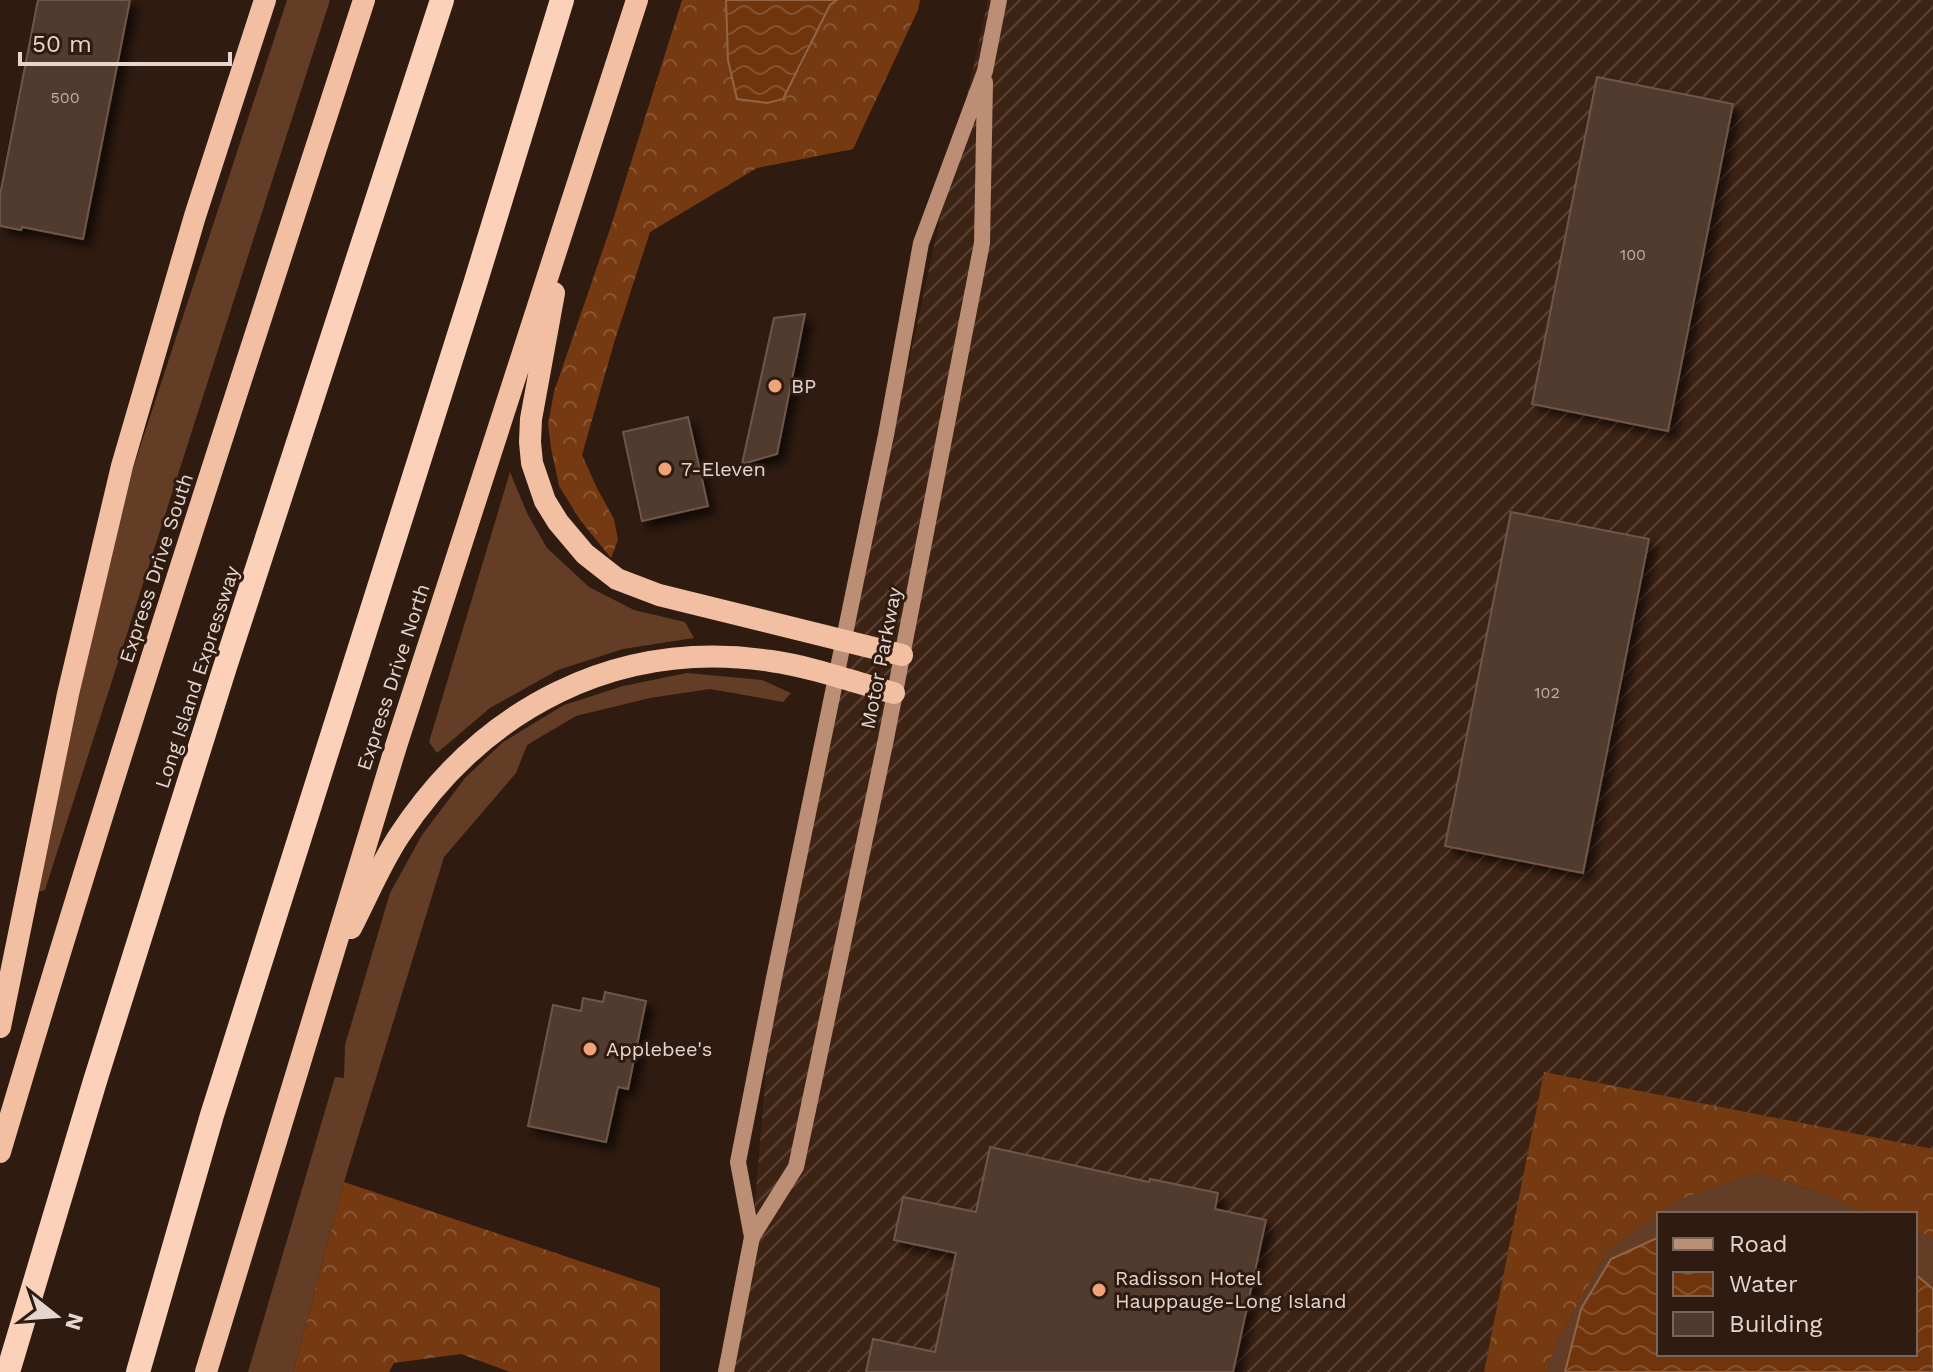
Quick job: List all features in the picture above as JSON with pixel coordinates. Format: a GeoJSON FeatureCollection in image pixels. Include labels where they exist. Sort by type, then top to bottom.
{"type":"FeatureCollection","features":[{"type":"Feature","properties":{"kind":"highway"},"geometry":{"type":"LineString","coordinates":[[0,1027],[71,681],[122,466],[195,216],[265,0]]}},
{"type":"Feature","properties":{"kind":"highway","name":"Express Drive South"},"geometry":{"type":"LineString","coordinates":[[0,1152],[111,787],[364,0]]}},
{"type":"Feature","properties":{"kind":"highway","name":"Long Island Expressway"},"geometry":{"type":"LineString","coordinates":[[8,1372],[95,1081],[230,652],[442,0]]}},
{"type":"Feature","properties":{"kind":"highway"},"geometry":{"type":"LineString","coordinates":[[138,1372],[212,1115],[562,0]]}},
{"type":"Feature","properties":{"kind":"highway","name":"Express Drive North"},"geometry":{"type":"LineString","coordinates":[[206,1372],[396,746],[637,0]]}},
{"type":"Feature","properties":{"kind":"highway"},"geometry":{"type":"LineString","coordinates":[[571,201],[530,442],[537,482],[558,522],[600,567],[637,588],[902,655]]}},
{"type":"Feature","properties":{"kind":"highway"},"geometry":{"type":"LineString","coordinates":[[321,989],[388,853],[418,809],[448,773],[482,740],[568,687],[627,666],[659,660],[746,658],[783,663],[894,693]]}},
{"type":"Feature","properties":{"kind":"main road","name":"Motor Parkway"},"geometry":{"type":"LineString","coordinates":[[752,1237],[738,1162],[886,435],[921,243],[985,71],[999,0]]}},
{"type":"Feature","properties":{"kind":"main road","name":"Motor Parkway"},"geometry":{"type":"LineString","coordinates":[[726,1372],[752,1237],[796,1167],[902,655],[982,243],[985,71]]}},
{"type":"Feature","properties":{"kind":"shaded area"},"geometry":{"type":"Polygon","coordinates":[[[287,0],[330,0],[45,890],[38,892],[120,508],[287,0]]]}},
{"type":"Feature","properties":{"kind":"shaded area"},"geometry":{"type":"Polygon","coordinates":[[[988,0],[1933,0],[1933,1372],[717,1372],[752,1237],[774,978],[988,0]]]}},
{"type":"Feature","properties":{"kind":"shaded area"},"geometry":{"type":"Polygon","coordinates":[[[510,472],[527,513],[547,548],[589,587],[634,610],[685,622],[694,638],[623,649],[558,670],[490,708],[437,753],[429,742],[510,472]]]}},
{"type":"Feature","properties":{"kind":"shaded area"},"geometry":{"type":"Polygon","coordinates":[[[687,673],[762,680],[791,693],[783,702],[710,689],[650,698],[576,716],[527,745],[516,773],[444,857],[344,1182],[293,1372],[248,1372],[335,1077],[344,1078],[345,1045],[390,893],[422,835],[465,778],[503,742],[564,705],[623,686],[687,673]]]}},
{"type":"Feature","properties":{"kind":"shaded area"},"geometry":{"type":"Polygon","coordinates":[[[1756,1173],[1819,1192],[1862,1212],[1660,1212],[1677,1200],[1756,1173]]]}},
{"type":"Feature","properties":{"kind":"shaded area"},"geometry":{"type":"Polygon","coordinates":[[[1657,1214],[1657,1356],[1917,1356],[1917,1232],[1933,1237],[1933,1372],[1547,1372],[1555,1346],[1608,1250],[1657,1214]]]}},
{"type":"Feature","properties":{"kind":"green space"},"geometry":{"type":"Polygon","coordinates":[[[682,0],[726,0],[728,60],[799,70],[830,5],[837,0],[920,0],[853,149],[757,168],[650,232],[582,455],[614,519],[618,540],[611,558],[580,520],[559,486],[548,424],[554,392],[611,226],[682,0]]]}},
{"type":"Feature","properties":{"kind":"green space"},"geometry":{"type":"Polygon","coordinates":[[[1544,1072],[1933,1149],[1933,1237],[1917,1232],[1917,1212],[1862,1212],[1819,1192],[1756,1173],[1678,1200],[1657,1212],[1608,1250],[1555,1346],[1547,1372],[1484,1372],[1544,1072]]]}},
{"type":"Feature","properties":{"kind":"green space"},"geometry":{"type":"Polygon","coordinates":[[[344,1182],[660,1288],[660,1372],[510,1372],[461,1354],[394,1363],[389,1372],[293,1372],[344,1182]]]}},
{"type":"Feature","properties":{"kind":"water"},"geometry":{"type":"Polygon","coordinates":[[[726,0],[837,0],[830,5],[783,99],[767,103],[737,99],[728,60],[726,0]]]}},
{"type":"Feature","properties":{"kind":"water"},"geometry":{"type":"Polygon","coordinates":[[[1657,1238],[1657,1356],[1917,1356],[1917,1276],[1933,1289],[1933,1372],[1565,1372],[1581,1309],[1611,1259],[1657,1238]]]}},
{"type":"Feature","properties":{"kind":"building"},"geometry":{"type":"Polygon","coordinates":[[[38,0],[130,0],[83,239],[22,227],[21,230],[0,226],[0,195],[38,0]]]}},
{"type":"Feature","properties":{"kind":"building"},"geometry":{"type":"Polygon","coordinates":[[[1597,77],[1733,104],[1668,431],[1532,404],[1597,77]]]}},
{"type":"Feature","properties":{"kind":"building","name":"BP"},"geometry":{"type":"Polygon","coordinates":[[[805,314],[777,454],[742,464],[774,318],[805,314]]]}},
{"type":"Feature","properties":{"kind":"building","name":"7-Eleven"},"geometry":{"type":"Polygon","coordinates":[[[688,417],[708,506],[642,521],[623,432],[688,417]]]}},
{"type":"Feature","properties":{"kind":"building"},"geometry":{"type":"Polygon","coordinates":[[[1511,512],[1649,539],[1583,873],[1445,846],[1511,512]]]}},
{"type":"Feature","properties":{"kind":"building","name":"Applebee's"},"geometry":{"type":"Polygon","coordinates":[[[605,992],[646,1001],[628,1089],[618,1087],[606,1142],[528,1126],[553,1005],[581,1011],[583,998],[603,1002],[605,992]]]}},
{"type":"Feature","properties":{"kind":"building","name":"Radisson Hotel Hauppauge-Long Island"},"geometry":{"type":"Polygon","coordinates":[[[990,1147],[1149,1182],[1150,1179],[1218,1193],[1215,1209],[1266,1220],[1233,1372],[866,1372],[873,1339],[935,1352],[956,1253],[894,1240],[903,1197],[976,1212],[990,1147]]]}},
{"type":"Feature","properties":{"kind":"place","name":"BP"},"geometry":{"type":"Point","coordinates":[775,386]}},
{"type":"Feature","properties":{"kind":"place","name":"7-Eleven"},"geometry":{"type":"Point","coordinates":[665,469]}},
{"type":"Feature","properties":{"kind":"place","name":"Applebee's"},"geometry":{"type":"Point","coordinates":[590,1049]}},
{"type":"Feature","properties":{"kind":"place","name":"Radisson Hotel Hauppauge-Long Island"},"geometry":{"type":"Point","coordinates":[1099,1290]}}]}
